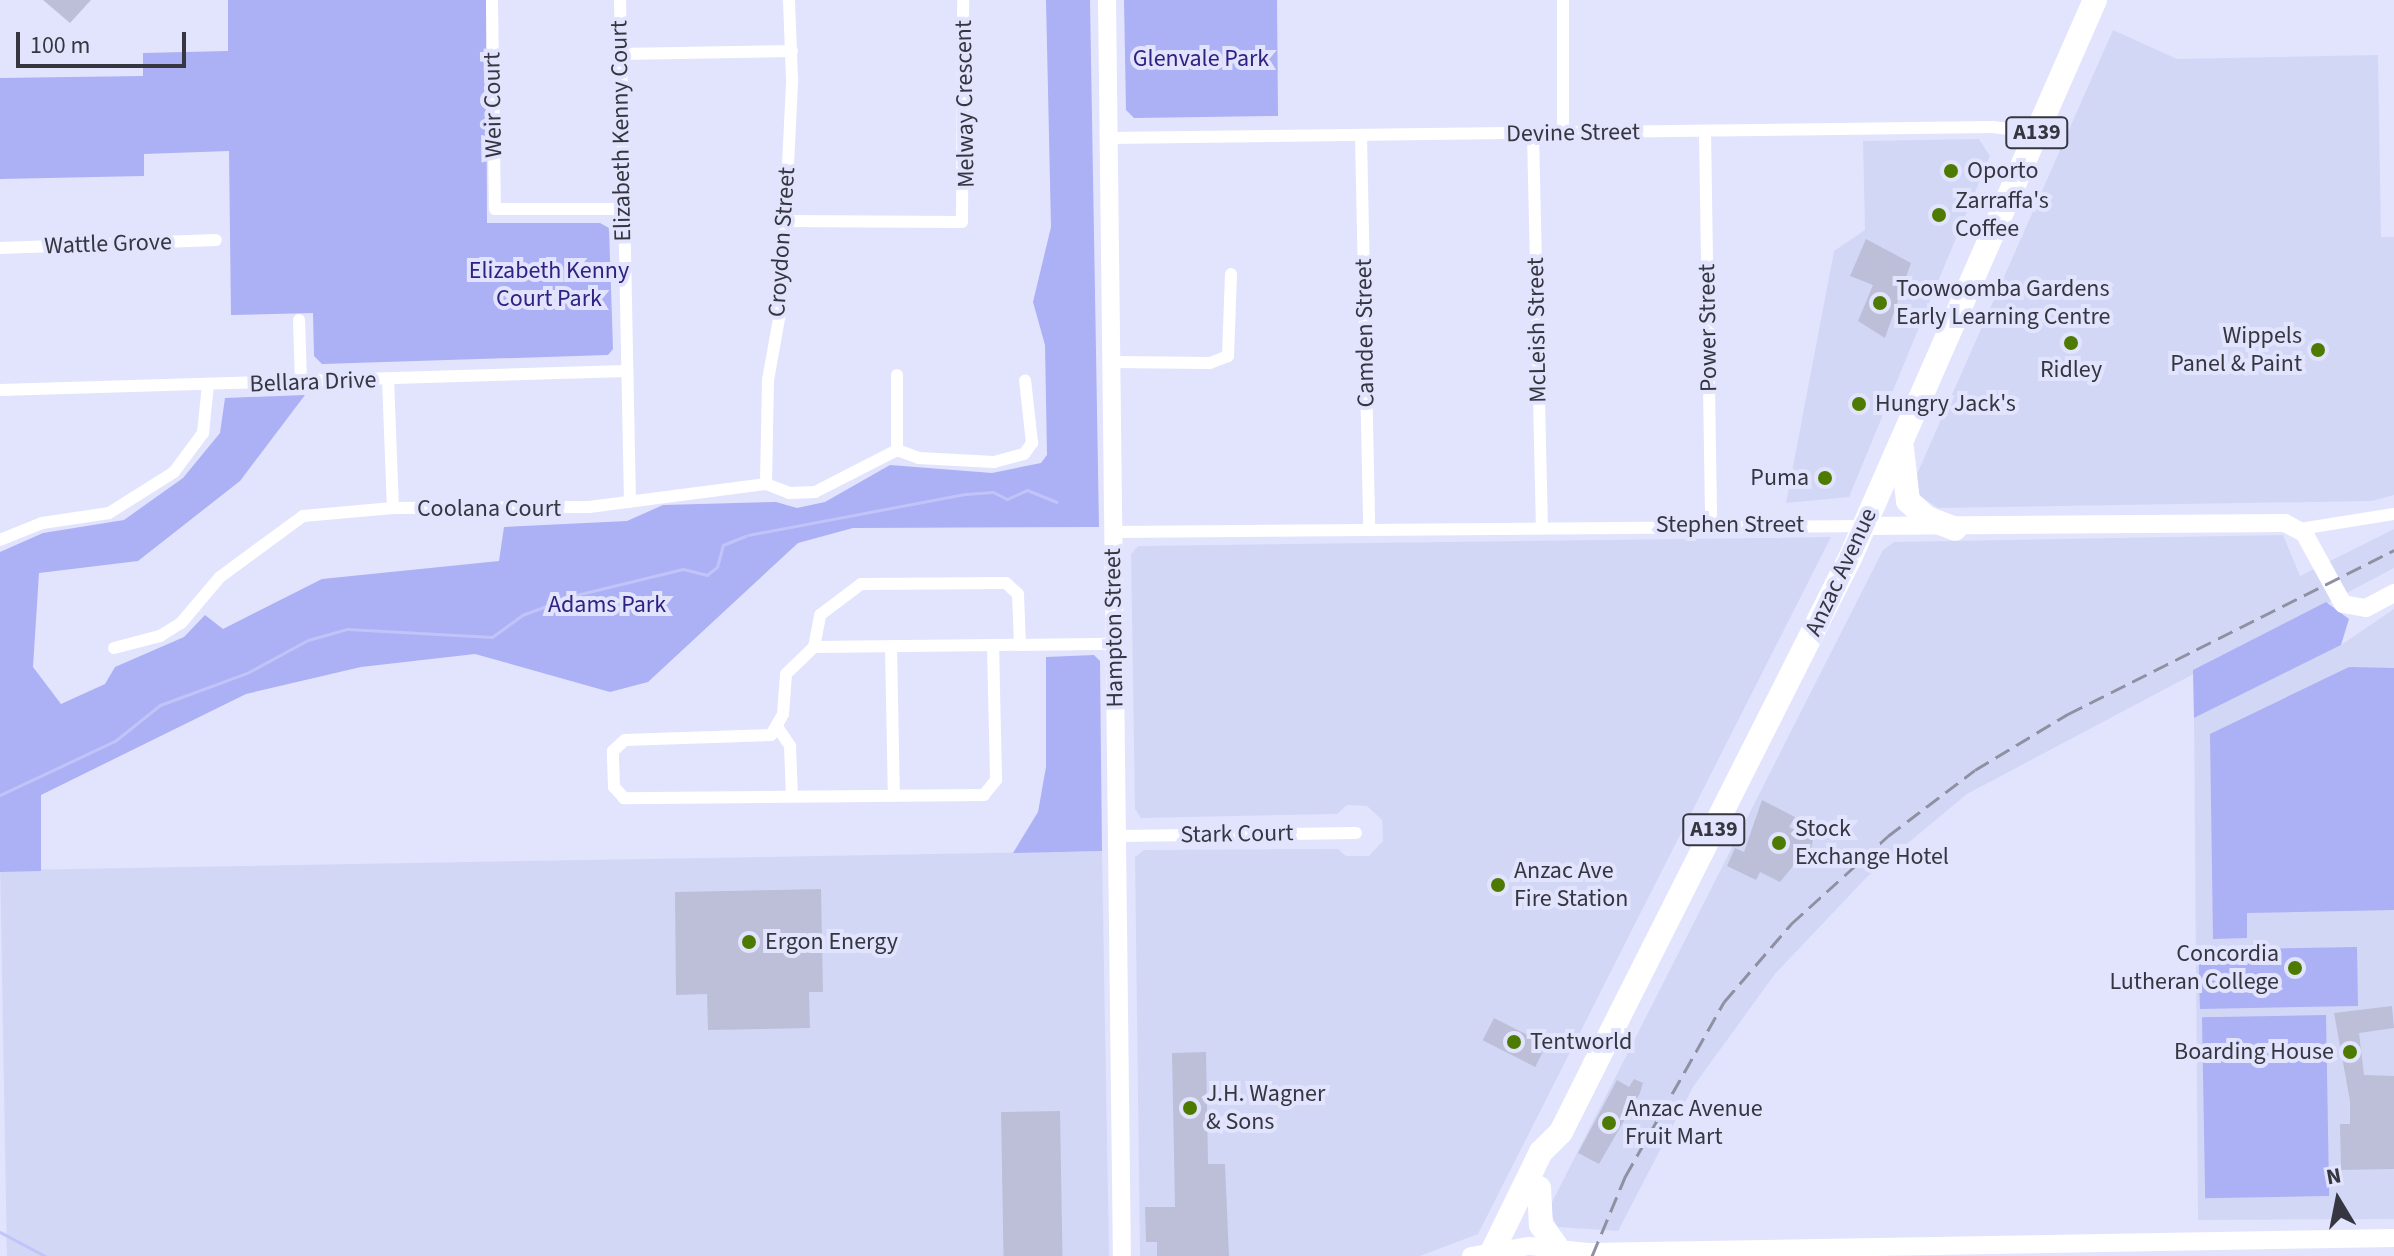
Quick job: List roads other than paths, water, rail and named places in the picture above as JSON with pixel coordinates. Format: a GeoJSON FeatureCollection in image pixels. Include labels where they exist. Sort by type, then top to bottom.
{"type":"FeatureCollection","features":[{"type":"Feature","properties":{"kind":"highway","name":"Anzac Avenue"},"geometry":{"type":"LineString","coordinates":[[1494,1253],[1539,1188],[1561,1132],[1863,526],[2095,0]]}},
{"type":"Feature","properties":{"kind":"highway"},"geometry":{"type":"LineString","coordinates":[[1907,427],[1900,459],[1907,498],[1927,518],[1955,529]]}},
{"type":"Feature","properties":{"kind":"highway","name":"Anzac Avenue"},"geometry":{"type":"LineString","coordinates":[[1494,1253],[1541,1152],[1561,1132]]}},
{"type":"Feature","properties":{"kind":"highway"},"geometry":{"type":"LineString","coordinates":[[1539,1188],[1541,1225],[1566,1252]]}},
{"type":"Feature","properties":{"kind":"street","name":"Weir Court"},"geometry":{"type":"LineString","coordinates":[[492,0],[495,209],[622,209]]}},
{"type":"Feature","properties":{"kind":"street","name":"Elizabeth Kenny Court"},"geometry":{"type":"LineString","coordinates":[[620,0],[630,502]]}},
{"type":"Feature","properties":{"kind":"street","name":"Croydon Street"},"geometry":{"type":"LineString","coordinates":[[766,484],[768,380],[781,308],[792,51],[789,0]]}},
{"type":"Feature","properties":{"kind":"street","name":"Melway Crescent"},"geometry":{"type":"LineString","coordinates":[[784,221],[962,222],[963,0]]}},
{"type":"Feature","properties":{"kind":"street","name":"Hampton Street"},"geometry":{"type":"LineString","coordinates":[[1107,0],[1122,1256]]}},
{"type":"Feature","properties":{"kind":"street"},"geometry":{"type":"LineString","coordinates":[[1563,0],[1563,133]]}},
{"type":"Feature","properties":{"kind":"street"},"geometry":{"type":"LineString","coordinates":[[620,54],[792,51]]}},
{"type":"Feature","properties":{"kind":"street","name":"Devine Street"},"geometry":{"type":"LineString","coordinates":[[1108,138],[1705,131],[2037,132]]}},
{"type":"Feature","properties":{"kind":"street","name":"Power Street"},"geometry":{"type":"LineString","coordinates":[[1705,131],[1711,525]]}},
{"type":"Feature","properties":{"kind":"street","name":"McLeish Street"},"geometry":{"type":"LineString","coordinates":[[1533,134],[1542,525]]}},
{"type":"Feature","properties":{"kind":"street","name":"Camden Street"},"geometry":{"type":"LineString","coordinates":[[1361,136],[1369,530]]}},
{"type":"Feature","properties":{"kind":"street","name":"Wattle Grove"},"geometry":{"type":"LineString","coordinates":[[0,248],[216,240]]}},
{"type":"Feature","properties":{"kind":"street"},"geometry":{"type":"LineString","coordinates":[[1112,362],[1210,363],[1228,356],[1231,274]]}},
{"type":"Feature","properties":{"kind":"street"},"geometry":{"type":"LineString","coordinates":[[299,320],[301,381]]}},
{"type":"Feature","properties":{"kind":"street","name":"Bellara Drive"},"geometry":{"type":"LineString","coordinates":[[0,390],[626,371]]}},
{"type":"Feature","properties":{"kind":"street"},"geometry":{"type":"LineString","coordinates":[[897,375],[897,450],[994,462],[1024,454],[1032,443],[1025,380]]}},
{"type":"Feature","properties":{"kind":"street"},"geometry":{"type":"LineString","coordinates":[[388,379],[393,508]]}},
{"type":"Feature","properties":{"kind":"street"},"geometry":{"type":"LineString","coordinates":[[0,540],[42,523],[109,513],[174,472],[203,433],[208,385]]}},
{"type":"Feature","properties":{"kind":"street","name":"Coolana Court"},"geometry":{"type":"LineString","coordinates":[[114,648],[160,636],[181,623],[220,577],[303,516],[393,508],[630,502],[663,493],[766,484],[789,493],[815,492],[897,450]]}},
{"type":"Feature","properties":{"kind":"street"},"geometry":{"type":"LineString","coordinates":[[2394,514],[2300,529],[2336,596],[2358,609],[2394,593]]}},
{"type":"Feature","properties":{"kind":"street","name":"Stephen Street"},"geometry":{"type":"LineString","coordinates":[[1112,532],[1542,525],[1955,529],[2278,523],[2300,529]]}},
{"type":"Feature","properties":{"kind":"street"},"geometry":{"type":"LineString","coordinates":[[792,796],[790,746],[778,728],[786,674],[814,647],[820,615],[861,584],[1006,583],[1018,594],[1020,645]]}},
{"type":"Feature","properties":{"kind":"street"},"geometry":{"type":"LineString","coordinates":[[814,647],[1114,644]]}},
{"type":"Feature","properties":{"kind":"street"},"geometry":{"type":"LineString","coordinates":[[778,728],[754,739],[625,740],[613,751],[614,787],[624,798],[894,796],[992,790],[993,645]]}},
{"type":"Feature","properties":{"kind":"street"},"geometry":{"type":"LineString","coordinates":[[891,646],[894,796]]}},
{"type":"Feature","properties":{"kind":"street","name":"Stark Court"},"geometry":{"type":"LineString","coordinates":[[1118,836],[1356,833]]}},
{"type":"Feature","properties":{"kind":"street"},"geometry":{"type":"LineString","coordinates":[[1494,1253],[2132,1249],[2394,1238]]}},
{"type":"Feature","properties":{"kind":"waterway"},"geometry":{"type":"LineString","coordinates":[[748,535],[966,494],[993,492],[1007,499],[1027,490],[1057,502]]}},
{"type":"Feature","properties":{"kind":"waterway"},"geometry":{"type":"LineString","coordinates":[[0,795],[115,741],[160,705],[249,672],[308,640],[347,629],[492,637],[522,615],[576,595],[683,569],[707,575],[717,567],[723,545],[745,536]]}},
{"type":"Feature","properties":{"kind":"waterway"},"geometry":{"type":"LineString","coordinates":[[0,1232],[45,1256]]}},
{"type":"Feature","properties":{"kind":"railway"},"geometry":{"type":"LineString","coordinates":[[1592,1256],[1625,1177],[1724,1002],[1791,924],[1888,836],[1975,770],[2068,714],[2394,550]]}},
{"type":"Feature","properties":{"kind":"place","name":"Oporto"},"geometry":{"type":"Point","coordinates":[1951,171]}},
{"type":"Feature","properties":{"kind":"place","name":"Zarraffa's Coffee"},"geometry":{"type":"Point","coordinates":[1939,215]}},
{"type":"Feature","properties":{"kind":"place","name":"Toowoomba Gardens Early Learning Centre"},"geometry":{"type":"Point","coordinates":[1880,303]}},
{"type":"Feature","properties":{"kind":"place","name":"Ridley"},"geometry":{"type":"Point","coordinates":[2071,343]}},
{"type":"Feature","properties":{"kind":"place","name":"Wippels Panel & Paint"},"geometry":{"type":"Point","coordinates":[2318,350]}},
{"type":"Feature","properties":{"kind":"place","name":"Hungry Jack's"},"geometry":{"type":"Point","coordinates":[1859,404]}},
{"type":"Feature","properties":{"kind":"place","name":"Puma"},"geometry":{"type":"Point","coordinates":[1825,478]}},
{"type":"Feature","properties":{"kind":"place","name":"Stock Exchange Hotel"},"geometry":{"type":"Point","coordinates":[1779,843]}},
{"type":"Feature","properties":{"kind":"place","name":"Anzac Ave Fire Station"},"geometry":{"type":"Point","coordinates":[1498,885]}},
{"type":"Feature","properties":{"kind":"place","name":"Ergon Energy"},"geometry":{"type":"Point","coordinates":[749,942]}},
{"type":"Feature","properties":{"kind":"place","name":"Concordia Lutheran College"},"geometry":{"type":"Point","coordinates":[2295,968]}},
{"type":"Feature","properties":{"kind":"place","name":"Tentworld"},"geometry":{"type":"Point","coordinates":[1514,1042]}},
{"type":"Feature","properties":{"kind":"place","name":"Boarding House"},"geometry":{"type":"Point","coordinates":[2350,1052]}},
{"type":"Feature","properties":{"kind":"place","name":"J.H. Wagner & Sons"},"geometry":{"type":"Point","coordinates":[1190,1108]}},
{"type":"Feature","properties":{"kind":"place","name":"Anzac Avenue Fruit Mart"},"geometry":{"type":"Point","coordinates":[1609,1123]}},
{"type":"Feature","properties":{"kind":"park label","name":"Glenvale Park"},"geometry":{"type":"Point","coordinates":[1201,59]}},
{"type":"Feature","properties":{"kind":"park label","name":"Elizabeth Kenny Court Park"},"geometry":{"type":"Point","coordinates":[549,285]}},
{"type":"Feature","properties":{"kind":"park label","name":"Adams Park"},"geometry":{"type":"Point","coordinates":[607,605]}}]}
